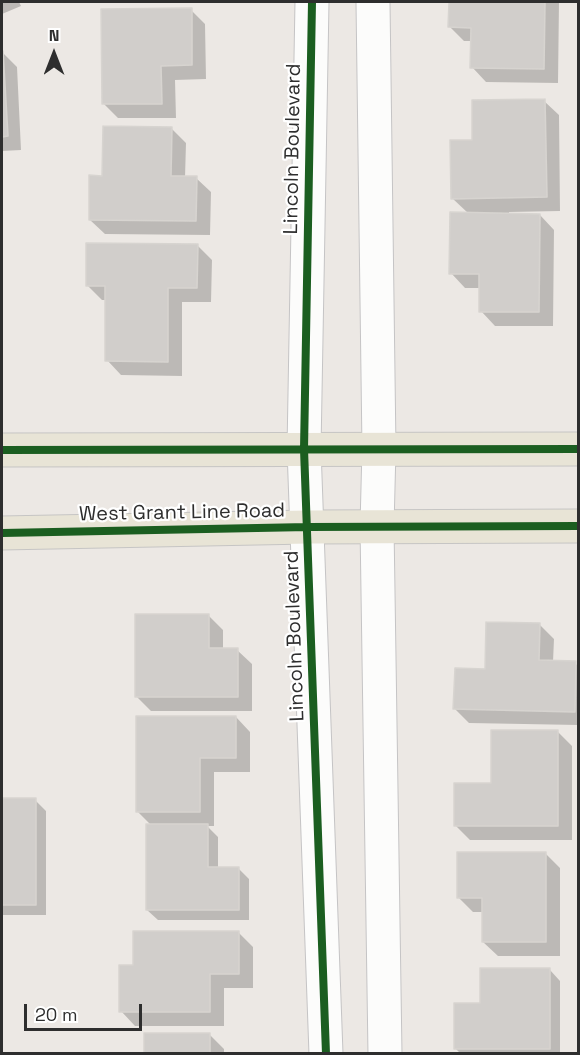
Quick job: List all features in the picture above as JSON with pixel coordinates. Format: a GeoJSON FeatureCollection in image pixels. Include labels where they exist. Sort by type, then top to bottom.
{"type":"FeatureCollection","features":[{"type":"Feature","properties":{"kind":"main road"},"geometry":{"type":"LineString","coordinates":[[2,450],[579,449]]}},
{"type":"Feature","properties":{"kind":"main road","name":"West Grant Line Road"},"geometry":{"type":"LineString","coordinates":[[2,533],[377,526],[579,526]]}},
{"type":"Feature","properties":{"kind":"street","name":"Lincoln Boulevard"},"geometry":{"type":"LineString","coordinates":[[312,2],[304,449],[326,1053]]}},
{"type":"Feature","properties":{"kind":"street"},"geometry":{"type":"LineString","coordinates":[[373,2],[379,449],[377,526],[385,1053]]}},
{"type":"Feature","properties":{"kind":"building"},"geometry":{"type":"Polygon","coordinates":[[[449,2],[545,2],[544,69],[470,68],[471,28],[448,27],[449,2]]]}},
{"type":"Feature","properties":{"kind":"building"},"geometry":{"type":"Polygon","coordinates":[[[192,8],[192,65],[161,66],[162,104],[102,104],[101,9],[192,8]]]}},
{"type":"Feature","properties":{"kind":"building"},"geometry":{"type":"Polygon","coordinates":[[[2,51],[8,136],[2,137],[2,51]]]}},
{"type":"Feature","properties":{"kind":"building"},"geometry":{"type":"Polygon","coordinates":[[[545,99],[547,197],[451,199],[450,140],[472,140],[472,100],[545,99]]]}},
{"type":"Feature","properties":{"kind":"building"},"geometry":{"type":"Polygon","coordinates":[[[103,126],[172,127],[171,176],[197,176],[196,221],[89,220],[89,175],[102,176],[103,126]]]}},
{"type":"Feature","properties":{"kind":"building"},"geometry":{"type":"Polygon","coordinates":[[[450,212],[540,214],[539,312],[479,312],[479,274],[449,274],[450,212]]]}},
{"type":"Feature","properties":{"kind":"building"},"geometry":{"type":"Polygon","coordinates":[[[86,243],[198,244],[197,288],[168,288],[168,362],[105,361],[105,286],[86,286],[86,243]]]}},
{"type":"Feature","properties":{"kind":"building"},"geometry":{"type":"Polygon","coordinates":[[[135,614],[209,614],[209,648],[238,648],[238,697],[135,697],[135,614]]]}},
{"type":"Feature","properties":{"kind":"building"},"geometry":{"type":"Polygon","coordinates":[[[486,622],[540,623],[539,660],[576,661],[575,712],[453,709],[455,668],[485,669],[486,622]]]}},
{"type":"Feature","properties":{"kind":"building"},"geometry":{"type":"Polygon","coordinates":[[[136,716],[236,716],[236,758],[200,758],[200,812],[136,812],[136,716]]]}},
{"type":"Feature","properties":{"kind":"building"},"geometry":{"type":"Polygon","coordinates":[[[491,730],[558,730],[558,826],[454,826],[454,783],[491,783],[491,730]]]}},
{"type":"Feature","properties":{"kind":"building"},"geometry":{"type":"Polygon","coordinates":[[[2,798],[36,798],[36,905],[2,905],[2,798]]]}},
{"type":"Feature","properties":{"kind":"building"},"geometry":{"type":"Polygon","coordinates":[[[146,824],[208,824],[208,867],[239,867],[239,910],[146,910],[146,824]]]}},
{"type":"Feature","properties":{"kind":"building"},"geometry":{"type":"Polygon","coordinates":[[[457,852],[546,852],[546,942],[482,942],[482,898],[457,898],[457,852]]]}},
{"type":"Feature","properties":{"kind":"building"},"geometry":{"type":"Polygon","coordinates":[[[133,931],[239,931],[239,974],[210,974],[210,1012],[119,1012],[119,965],[133,965],[133,931]]]}},
{"type":"Feature","properties":{"kind":"building"},"geometry":{"type":"Polygon","coordinates":[[[480,968],[550,968],[550,1049],[454,1049],[454,1003],[480,1003],[480,968]]]}},
{"type":"Feature","properties":{"kind":"building"},"geometry":{"type":"Polygon","coordinates":[[[144,1033],[210,1033],[210,1054],[144,1054],[144,1033]]]}},
{"type":"Feature","properties":{"kind":"cycle path"},"geometry":{"type":"LineString","coordinates":[[312,2],[304,449],[326,1054]]}},
{"type":"Feature","properties":{"kind":"cycle path"},"geometry":{"type":"LineString","coordinates":[[2,450],[578,449]]}},
{"type":"Feature","properties":{"kind":"cycle path"},"geometry":{"type":"LineString","coordinates":[[2,533],[308,527],[578,526]]}}]}
